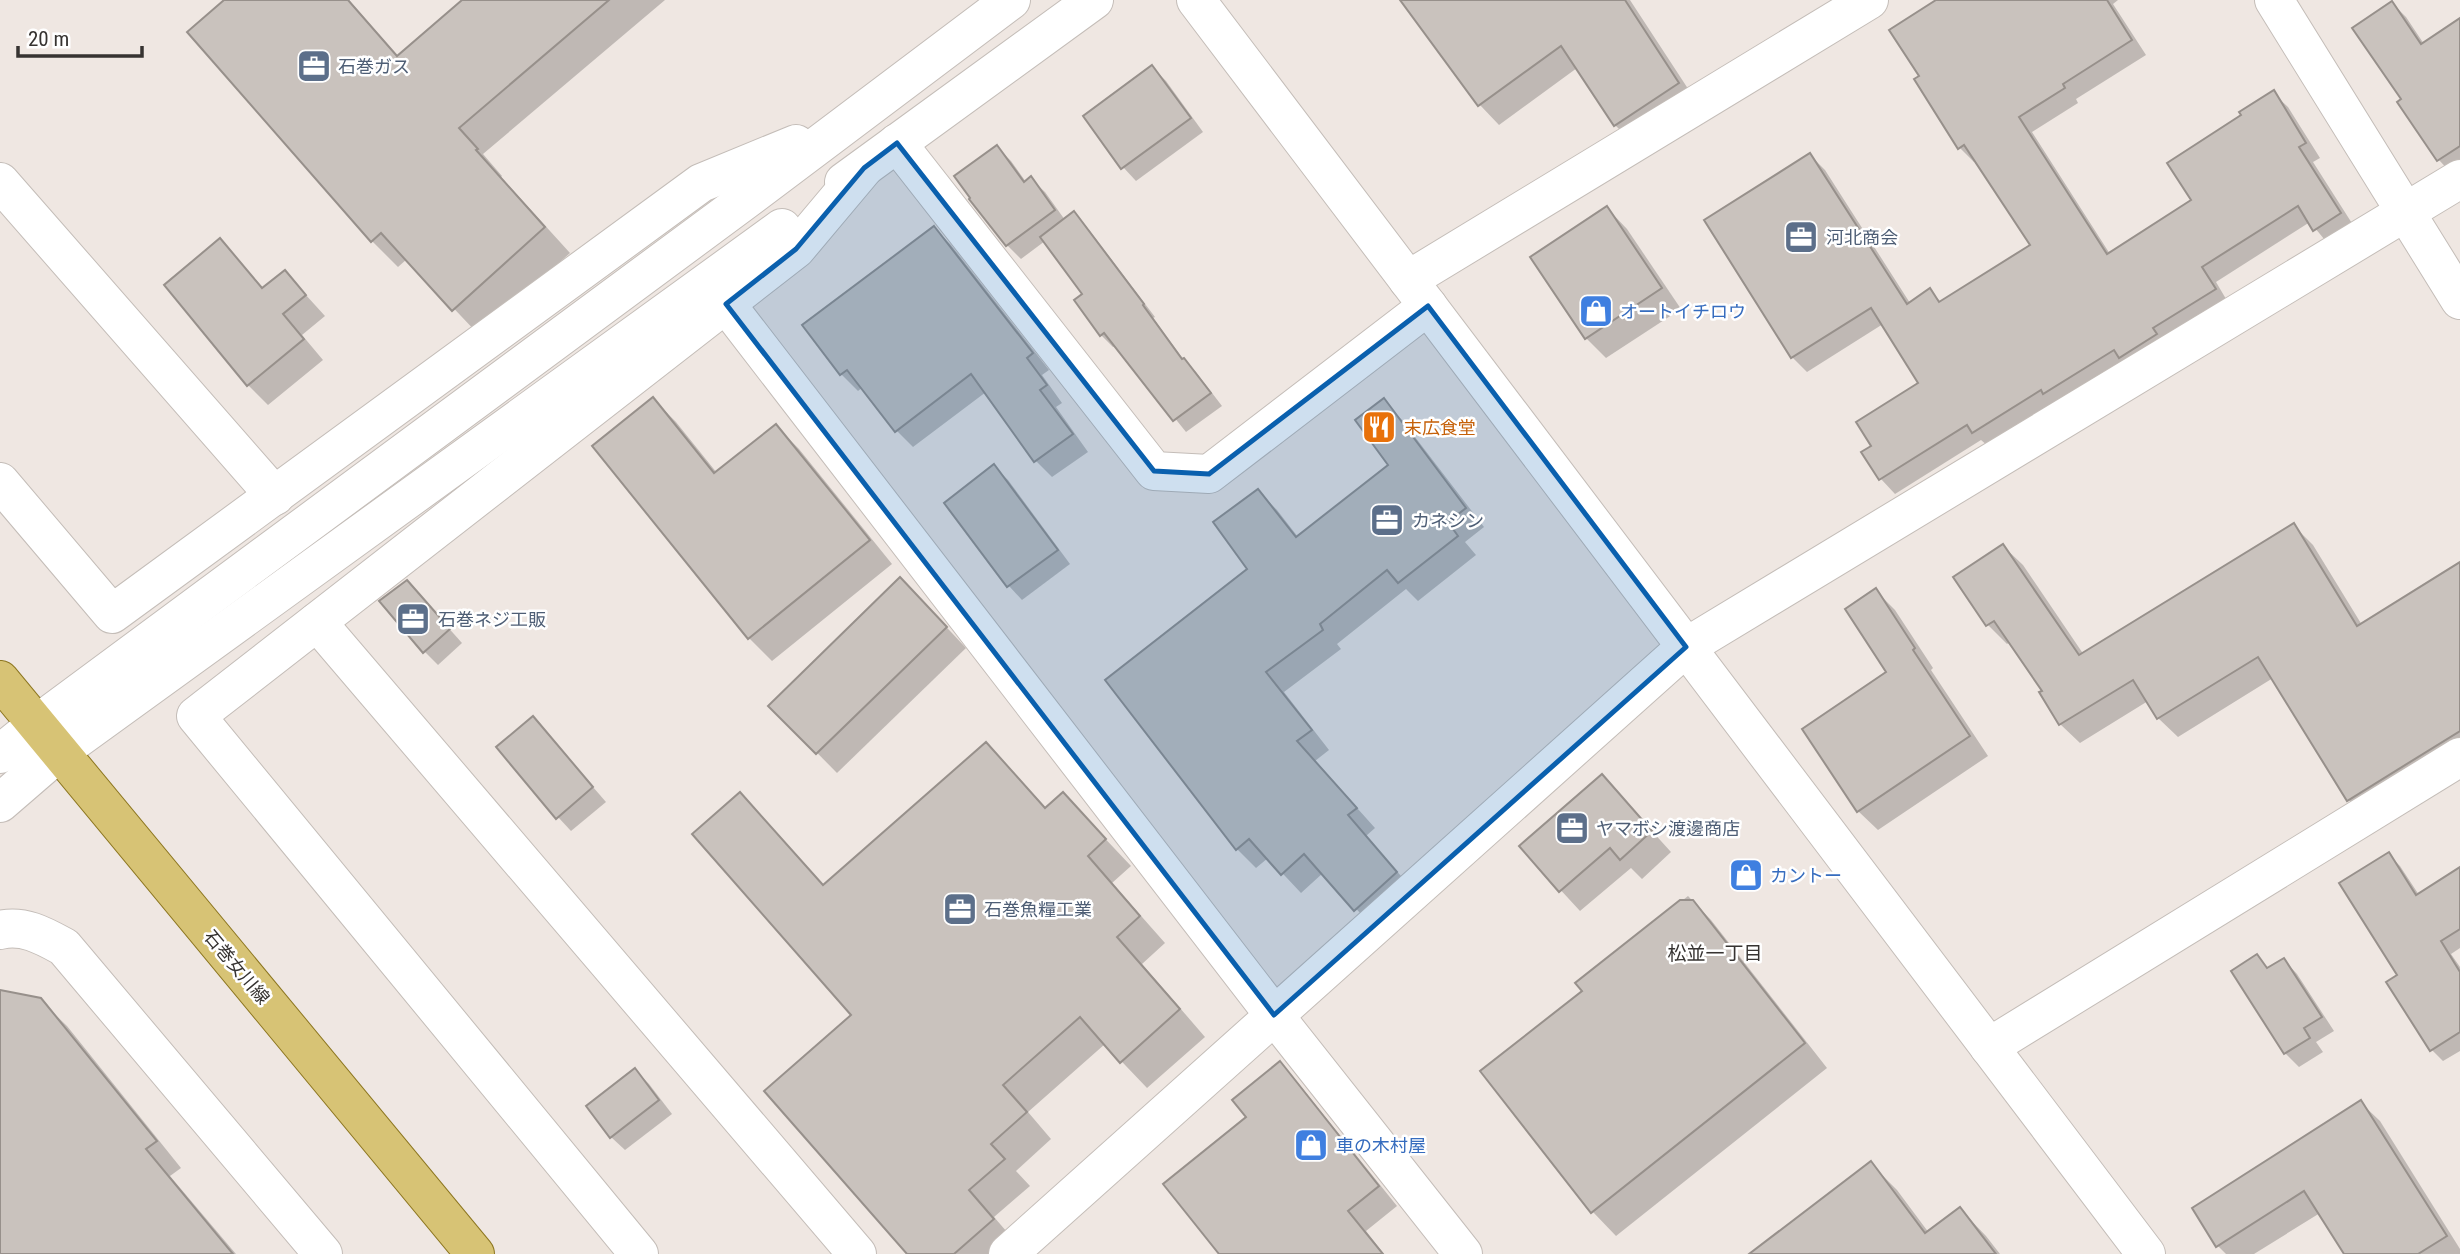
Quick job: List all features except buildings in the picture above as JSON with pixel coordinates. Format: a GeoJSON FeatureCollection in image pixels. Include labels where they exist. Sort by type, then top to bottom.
{"type":"FeatureCollection","features":[{"type":"Feature","properties":{"kind":"main road","name":"石巻女川線"},"geometry":{"type":"LineString","coordinates":[[0,680],[475,1254]]}},
{"type":"Feature","properties":{"kind":"street"},"geometry":{"type":"LineString","coordinates":[[0,803],[48,738],[1010,0]]}},
{"type":"Feature","properties":{"kind":"street"},"geometry":{"type":"LineString","coordinates":[[0,754],[48,738],[864,168],[1094,0]]}},
{"type":"Feature","properties":{"kind":"street"},"geometry":{"type":"LineString","coordinates":[[1196,0],[1989,1047],[2132,1249]]}},
{"type":"Feature","properties":{"kind":"street"},"geometry":{"type":"LineString","coordinates":[[897,143],[1154,471],[1209,474],[1418,293],[1869,0]]}},
{"type":"Feature","properties":{"kind":"street"},"geometry":{"type":"LineString","coordinates":[[2274,0],[2460,300]]}},
{"type":"Feature","properties":{"kind":"street"},"geometry":{"type":"LineString","coordinates":[[0,482],[112,614],[701,183],[844,125]]}},
{"type":"Feature","properties":{"kind":"street"},"geometry":{"type":"LineString","coordinates":[[639,1254],[196,716],[796,249],[864,168]]}},
{"type":"Feature","properties":{"kind":"street"},"geometry":{"type":"LineString","coordinates":[[1008,1254],[1686,647],[2460,179]]}},
{"type":"Feature","properties":{"kind":"street"},"geometry":{"type":"LineString","coordinates":[[0,182],[275,496]]}},
{"type":"Feature","properties":{"kind":"street"},"geometry":{"type":"LineString","coordinates":[[726,304],[1274,1015],[1462,1254]]}},
{"type":"Feature","properties":{"kind":"street"},"geometry":{"type":"LineString","coordinates":[[317,622],[857,1254]]}},
{"type":"Feature","properties":{"kind":"street"},"geometry":{"type":"LineString","coordinates":[[1989,1047],[2460,757]]}},
{"type":"Feature","properties":{"kind":"street"},"geometry":{"type":"LineString","coordinates":[[0,930],[35,931],[64,947],[323,1254]]}},
{"type":"Feature","properties":{"kind":"highlighted area"},"geometry":{"type":"Polygon","coordinates":[[[897,143],[1154,471],[1209,474],[1428,306],[1686,647],[1274,1015],[726,304],[796,249],[864,168],[897,143]]]}},
{"type":"Feature","properties":{"kind":"place","name":"石巻ガス"},"geometry":{"type":"Point","coordinates":[314,66]}},
{"type":"Feature","properties":{"kind":"place","name":"河北商会"},"geometry":{"type":"Point","coordinates":[1801,237]}},
{"type":"Feature","properties":{"kind":"place","name":"オートイチロウ"},"geometry":{"type":"Point","coordinates":[1596,311]}},
{"type":"Feature","properties":{"kind":"place","name":"末広食堂"},"geometry":{"type":"Point","coordinates":[1379,427]}},
{"type":"Feature","properties":{"kind":"place","name":"カネシン"},"geometry":{"type":"Point","coordinates":[1387,520]}},
{"type":"Feature","properties":{"kind":"place","name":"石巻ネジ工販"},"geometry":{"type":"Point","coordinates":[413,619]}},
{"type":"Feature","properties":{"kind":"place","name":"ヤマボシ渡邊商店"},"geometry":{"type":"Point","coordinates":[1572,828]}},
{"type":"Feature","properties":{"kind":"place","name":"カントー"},"geometry":{"type":"Point","coordinates":[1746,875]}},
{"type":"Feature","properties":{"kind":"place","name":"石巻魚糧工業"},"geometry":{"type":"Point","coordinates":[960,909]}},
{"type":"Feature","properties":{"kind":"place","name":"車の木村屋"},"geometry":{"type":"Point","coordinates":[1311,1145]}},
{"type":"Feature","properties":{"kind":"district","name":"松並一丁目"},"geometry":{"type":"Point","coordinates":[1715,953]}}]}
